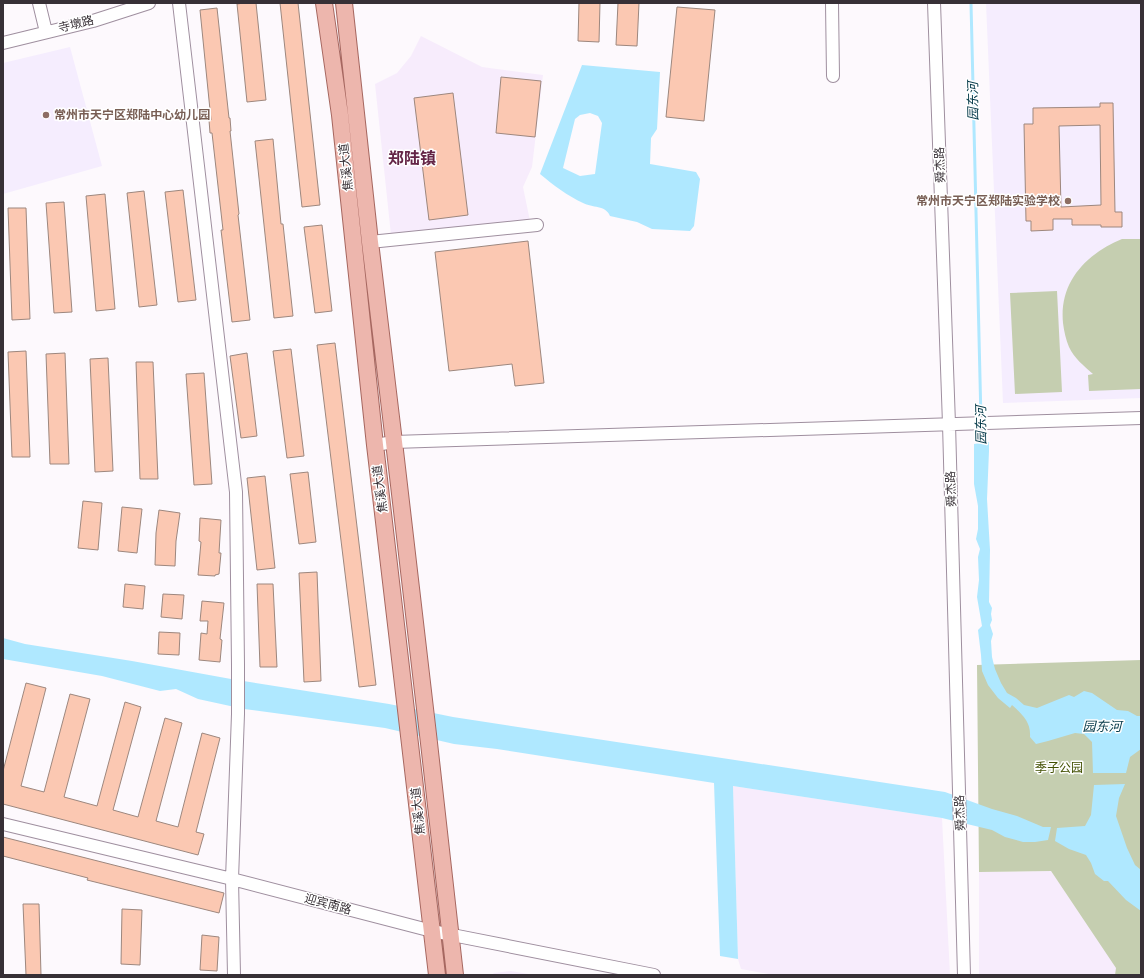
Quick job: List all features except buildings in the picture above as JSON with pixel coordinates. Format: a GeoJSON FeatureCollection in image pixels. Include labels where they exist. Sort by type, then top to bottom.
{"type":"FeatureCollection","features":[{"type":"Feature","properties":{"kind":"main road","name":"焦溪大道"},"geometry":{"type":"LineString","coordinates":[[324,3],[340,115],[375,445],[437,975]]}},
{"type":"Feature","properties":{"kind":"main road","name":"焦溪大道"},"geometry":{"type":"LineString","coordinates":[[344,3],[370,242],[425,705],[455,975]]}},
{"type":"Feature","properties":{"kind":"street"},"geometry":{"type":"LineString","coordinates":[[39,3],[46,32]]}},
{"type":"Feature","properties":{"kind":"street","name":"寺墩路"},"geometry":{"type":"LineString","coordinates":[[3,43],[93,21],[149,3]]}},
{"type":"Feature","properties":{"kind":"street"},"geometry":{"type":"LineString","coordinates":[[179,3],[236,492],[238,714],[232,879],[234,975]]}},
{"type":"Feature","properties":{"kind":"street"},"geometry":{"type":"LineString","coordinates":[[832,3],[833,76]]}},
{"type":"Feature","properties":{"kind":"street","name":"舜杰路"},"geometry":{"type":"LineString","coordinates":[[934,3],[949,424],[964,975]]}},
{"type":"Feature","properties":{"kind":"street"},"geometry":{"type":"LineString","coordinates":[[370,242],[537,225]]}},
{"type":"Feature","properties":{"kind":"street"},"geometry":{"type":"LineString","coordinates":[[375,445],[394,442],[1141,418]]}},
{"type":"Feature","properties":{"kind":"street","name":"迎宾南路"},"geometry":{"type":"LineString","coordinates":[[3,824],[232,879],[432,931],[654,975]]}},
{"type":"Feature","properties":{"kind":"shaded area","name":"常州市天宁区郑陆实验学校"},"geometry":{"type":"Polygon","coordinates":[[[986,3],[1141,3],[1141,398],[1003,403],[986,3]]]}},
{"type":"Feature","properties":{"kind":"shaded area"},"geometry":{"type":"Polygon","coordinates":[[[421,36],[482,67],[543,75],[532,167],[523,187],[530,221],[391,235],[375,84],[397,73],[411,56],[421,36]]]}},
{"type":"Feature","properties":{"kind":"shaded area","name":"常州市天宁区郑陆中心幼儿园"},"geometry":{"type":"Polygon","coordinates":[[[70,47],[102,166],[3,194],[3,63],[70,47]]]}},
{"type":"Feature","properties":{"kind":"shaded area"},"geometry":{"type":"Polygon","coordinates":[[[733,786],[942,818],[950,975],[774,975],[741,969],[738,959],[733,786]]]}},
{"type":"Feature","properties":{"kind":"shaded area"},"geometry":{"type":"Polygon","coordinates":[[[1051,871],[1117,968],[1115,975],[979,975],[979,872],[1051,871]]]}},
{"type":"Feature","properties":{"kind":"shaded area"},"geometry":{"type":"Polygon","coordinates":[[[511,971],[534,975],[492,975],[494,973],[511,971]]]}},
{"type":"Feature","properties":{"kind":"green space"},"geometry":{"type":"Polygon","coordinates":[[[1122,239],[1141,239],[1141,389],[1089,391],[1088,375],[1093,374],[1074,355],[1069,347],[1065,335],[1063,308],[1065,295],[1070,282],[1086,261],[1109,245],[1122,239]]]}},
{"type":"Feature","properties":{"kind":"green space"},"geometry":{"type":"Polygon","coordinates":[[[1057,291],[1062,392],[1015,394],[1010,293],[1057,291]]]}},
{"type":"Feature","properties":{"kind":"green space","name":"季子公园"},"geometry":{"type":"Polygon","coordinates":[[[1141,660],[1141,975],[1115,975],[1116,968],[1051,871],[979,872],[977,665],[1141,660]]]}},
{"type":"Feature","properties":{"kind":"water"},"geometry":{"type":"Polygon","coordinates":[[[582,65],[660,72],[657,129],[651,138],[650,164],[696,172],[700,179],[694,226],[690,231],[652,229],[637,222],[610,216],[608,212],[602,208],[587,205],[572,197],[540,174],[582,65]],[[590,113],[580,115],[575,119],[563,168],[580,176],[595,174],[602,123],[598,116],[590,113]]]}},
{"type":"Feature","properties":{"kind":"water"},"geometry":{"type":"Polygon","coordinates":[[[989,442],[987,499],[990,550],[989,602],[992,608],[992,620],[990,625],[993,634],[991,641],[992,657],[995,669],[1007,693],[1024,705],[1037,708],[1069,695],[1074,697],[1084,691],[1092,693],[1117,710],[1128,711],[1137,716],[1141,716],[1141,749],[1130,757],[1126,773],[1093,773],[1092,742],[1084,734],[1075,733],[1036,744],[1030,737],[1026,719],[1012,705],[1010,708],[998,698],[988,685],[982,671],[978,630],[982,626],[977,597],[979,580],[978,557],[980,549],[976,539],[978,529],[978,506],[974,484],[974,444],[989,442]]]}},
{"type":"Feature","properties":{"kind":"water"},"geometry":{"type":"Polygon","coordinates":[[[3,638],[25,644],[389,704],[453,717],[945,792],[992,809],[1017,816],[1043,827],[1051,827],[1048,840],[1023,842],[1005,837],[992,830],[942,818],[733,786],[738,959],[720,956],[714,783],[497,749],[454,744],[385,728],[244,709],[198,699],[176,689],[160,691],[102,676],[3,659],[3,638]]]}},
{"type":"Feature","properties":{"kind":"water"},"geometry":{"type":"Polygon","coordinates":[[[1125,784],[1119,798],[1116,816],[1127,848],[1135,865],[1141,870],[1141,911],[1126,900],[1108,881],[1104,881],[1095,874],[1086,855],[1069,849],[1055,841],[1057,828],[1085,826],[1091,815],[1094,785],[1125,784]]]}},
{"type":"Feature","properties":{"kind":"waterway","name":"园东河"},"geometry":{"type":"LineString","coordinates":[[971,3],[981,420]]}},
{"type":"Feature","properties":{"kind":"waterway","name":"园东河"},"geometry":{"type":"LineString","coordinates":[[981,426],[982,446]]}},
{"type":"Feature","properties":{"kind":"place","name":"常州市天宁区郑陆中心幼儿园"},"geometry":{"type":"Point","coordinates":[46,115]}},
{"type":"Feature","properties":{"kind":"place","name":"常州市天宁区郑陆实验学校"},"geometry":{"type":"Point","coordinates":[1068,201]}},
{"type":"Feature","properties":{"kind":"district","name":"郑陆镇"},"geometry":{"type":"Point","coordinates":[412,158]}}]}
